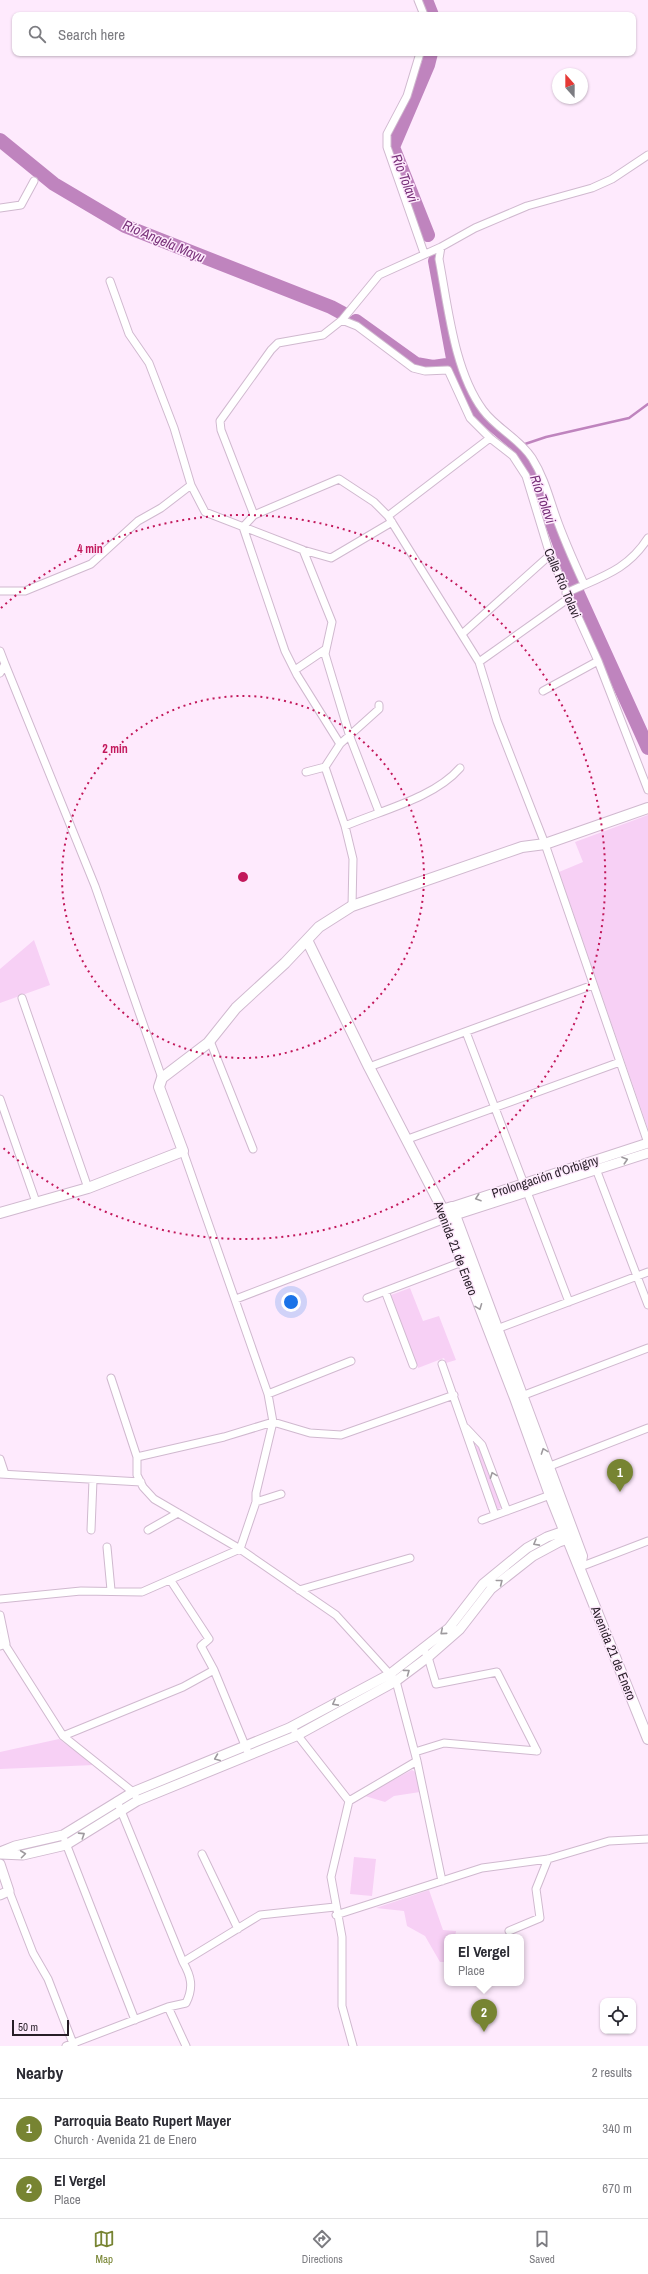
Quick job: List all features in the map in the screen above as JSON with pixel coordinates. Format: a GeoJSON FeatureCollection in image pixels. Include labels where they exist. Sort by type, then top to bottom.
{"type":"FeatureCollection","features":[{"type":"Feature","properties":{"kind":"main road"},"geometry":{"type":"LineString","coordinates":[[0,1213],[88,1188],[183,1151],[159,1087],[162,1078],[210,1041],[236,1008],[285,963],[319,927],[352,906],[522,847],[544,844],[648,808]]}},
{"type":"Feature","properties":{"kind":"main road","name":"Avenida 21 de Enero"},"geometry":{"type":"LineString","coordinates":[[307,940],[369,1067],[408,1139],[444,1214],[462,1262],[493,1330]]}},
{"type":"Feature","properties":{"kind":"main road","name":"Avenida 21 de Enero"},"geometry":{"type":"LineString","coordinates":[[454,1211],[493,1330],[519,1397],[580,1567],[647,1734]]}},
{"type":"Feature","properties":{"kind":"main road","name":"Prolongación d'Orbigny"},"geometry":{"type":"LineString","coordinates":[[444,1214],[454,1211]]}},
{"type":"Feature","properties":{"kind":"street"},"geometry":{"type":"LineString","coordinates":[[418,0],[423,12]]}},
{"type":"Feature","properties":{"kind":"street"},"geometry":{"type":"LineString","coordinates":[[419,56],[407,96],[387,134],[387,147],[424,252]]}},
{"type":"Feature","properties":{"kind":"street"},"geometry":{"type":"LineString","coordinates":[[254,515],[221,430],[220,421],[271,350],[278,343],[322,335],[342,320],[379,275],[424,252],[441,247],[475,228],[527,206],[592,188],[612,179],[648,155]]}},
{"type":"Feature","properties":{"kind":"street"},"geometry":{"type":"LineString","coordinates":[[0,208],[21,205],[34,181]]}},
{"type":"Feature","properties":{"kind":"street","name":"Calle Río Tolavi"},"geometry":{"type":"LineString","coordinates":[[441,247],[440,259],[455,347],[472,391],[483,410],[498,425],[518,441],[532,459],[548,492],[556,517],[583,585]]}},
{"type":"Feature","properties":{"kind":"street"},"geometry":{"type":"LineString","coordinates":[[110,281],[129,334],[149,363],[174,428],[191,485],[205,512],[303,550],[331,558],[390,519],[490,438]]}},
{"type":"Feature","properties":{"kind":"street","name":"Calle Río Tolavi"},"geometry":{"type":"LineString","coordinates":[[342,320],[357,326],[413,368],[425,371],[448,370],[470,418],[490,438],[513,456],[526,476],[550,555],[644,766],[648,790]]}},
{"type":"Feature","properties":{"kind":"street"},"geometry":{"type":"LineString","coordinates":[[243,527],[254,515],[339,479],[374,502],[390,519],[479,662],[497,721],[544,844],[648,1143]]}},
{"type":"Feature","properties":{"kind":"street"},"geometry":{"type":"LineString","coordinates":[[0,591],[26,592],[91,564],[138,521],[161,508],[191,485]]}},
{"type":"Feature","properties":{"kind":"street"},"geometry":{"type":"LineString","coordinates":[[243,527],[267,602],[285,651],[340,744]]}},
{"type":"Feature","properties":{"kind":"street"},"geometry":{"type":"LineString","coordinates":[[479,662],[567,594],[583,585],[609,575],[629,562],[648,538]]}},
{"type":"Feature","properties":{"kind":"street"},"geometry":{"type":"LineString","coordinates":[[303,550],[332,622],[325,654],[350,737],[379,812]]}},
{"type":"Feature","properties":{"kind":"street"},"geometry":{"type":"LineString","coordinates":[[462,634],[550,555]]}},
{"type":"Feature","properties":{"kind":"street"},"geometry":{"type":"LineString","coordinates":[[295,670],[326,649]]}},
{"type":"Feature","properties":{"kind":"street"},"geometry":{"type":"LineString","coordinates":[[0,651],[95,886],[162,1078]]}},
{"type":"Feature","properties":{"kind":"street"},"geometry":{"type":"LineString","coordinates":[[543,691],[598,661]]}},
{"type":"Feature","properties":{"kind":"street"},"geometry":{"type":"LineString","coordinates":[[0,673],[6,664]]}},
{"type":"Feature","properties":{"kind":"street"},"geometry":{"type":"LineString","coordinates":[[306,772],[325,767],[340,744],[350,737],[379,709],[379,705]]}},
{"type":"Feature","properties":{"kind":"street"},"geometry":{"type":"LineString","coordinates":[[325,767],[345,826],[353,859],[352,906]]}},
{"type":"Feature","properties":{"kind":"street"},"geometry":{"type":"LineString","coordinates":[[345,826],[436,789],[451,779],[460,768]]}},
{"type":"Feature","properties":{"kind":"street"},"geometry":{"type":"LineString","coordinates":[[369,1067],[593,985]]}},
{"type":"Feature","properties":{"kind":"street"},"geometry":{"type":"LineString","coordinates":[[22,998],[88,1188]]}},
{"type":"Feature","properties":{"kind":"street"},"geometry":{"type":"LineString","coordinates":[[466,1032],[569,1302]]}},
{"type":"Feature","properties":{"kind":"street"},"geometry":{"type":"LineString","coordinates":[[210,1041],[253,1149]]}},
{"type":"Feature","properties":{"kind":"street"},"geometry":{"type":"LineString","coordinates":[[408,1139],[620,1062]]}},
{"type":"Feature","properties":{"kind":"street"},"geometry":{"type":"LineString","coordinates":[[0,1100],[36,1202]]}},
{"type":"Feature","properties":{"kind":"street","name":"Prolongación d'Orbigny"},"geometry":{"type":"LineString","coordinates":[[454,1211],[648,1143]]}},
{"type":"Feature","properties":{"kind":"street"},"geometry":{"type":"LineString","coordinates":[[0,1599],[81,1591],[111,1590],[142,1592],[171,1581],[240,1549],[256,1502],[256,1493],[273,1422],[268,1394],[183,1151]]}},
{"type":"Feature","properties":{"kind":"street","name":"Prolongación d'Orbigny"},"geometry":{"type":"LineString","coordinates":[[525,1187],[596,1170],[648,1153]]}},
{"type":"Feature","properties":{"kind":"street"},"geometry":{"type":"LineString","coordinates":[[596,1170],[648,1305]]}},
{"type":"Feature","properties":{"kind":"street"},"geometry":{"type":"LineString","coordinates":[[236,1299],[444,1214]]}},
{"type":"Feature","properties":{"kind":"street"},"geometry":{"type":"LineString","coordinates":[[367,1298],[462,1262]]}},
{"type":"Feature","properties":{"kind":"street"},"geometry":{"type":"LineString","coordinates":[[493,1330],[648,1272]]}},
{"type":"Feature","properties":{"kind":"street"},"geometry":{"type":"LineString","coordinates":[[385,1291],[413,1366]]}},
{"type":"Feature","properties":{"kind":"street"},"geometry":{"type":"LineString","coordinates":[[519,1397],[648,1348]]}},
{"type":"Feature","properties":{"kind":"street"},"geometry":{"type":"LineString","coordinates":[[268,1394],[351,1361]]}},
{"type":"Feature","properties":{"kind":"street"},"geometry":{"type":"LineString","coordinates":[[442,1364],[466,1427],[468,1440],[495,1515]]}},
{"type":"Feature","properties":{"kind":"street"},"geometry":{"type":"LineString","coordinates":[[111,1378],[137,1457],[138,1475],[142,1487],[154,1499],[240,1549],[336,1615],[392,1677],[418,1761],[442,1881]]}},
{"type":"Feature","properties":{"kind":"street"},"geometry":{"type":"LineString","coordinates":[[137,1457],[224,1437],[273,1422],[310,1433],[341,1435],[454,1395]]}},
{"type":"Feature","properties":{"kind":"street"},"geometry":{"type":"LineString","coordinates":[[466,1427],[482,1445],[507,1511]]}},
{"type":"Feature","properties":{"kind":"street"},"geometry":{"type":"LineString","coordinates":[[545,1468],[648,1428]]}},
{"type":"Feature","properties":{"kind":"street"},"geometry":{"type":"LineString","coordinates":[[0,1459],[3,1474],[141,1482]]}},
{"type":"Feature","properties":{"kind":"street"},"geometry":{"type":"LineString","coordinates":[[91,1530],[93,1480]]}},
{"type":"Feature","properties":{"kind":"street"},"geometry":{"type":"LineString","coordinates":[[256,1502],[281,1494]]}},
{"type":"Feature","properties":{"kind":"street"},"geometry":{"type":"LineString","coordinates":[[482,1520],[554,1494]]}},
{"type":"Feature","properties":{"kind":"street"},"geometry":{"type":"LineString","coordinates":[[148,1530],[178,1512]]}},
{"type":"Feature","properties":{"kind":"street"},"geometry":{"type":"LineString","coordinates":[[0,1853],[15,1846],[63,1835],[133,1792],[247,1750],[296,1736],[392,1677],[425,1653],[449,1628],[483,1584],[527,1548],[569,1534]]}},
{"type":"Feature","properties":{"kind":"street"},"geometry":{"type":"LineString","coordinates":[[580,1567],[648,1541]]}},
{"type":"Feature","properties":{"kind":"street"},"geometry":{"type":"LineString","coordinates":[[107,1547],[111,1590]]}},
{"type":"Feature","properties":{"kind":"street"},"geometry":{"type":"LineString","coordinates":[[299,1590],[410,1558]]}},
{"type":"Feature","properties":{"kind":"street"},"geometry":{"type":"LineString","coordinates":[[171,1581],[209,1639],[201,1646],[214,1670],[247,1750]]}},
{"type":"Feature","properties":{"kind":"street"},"geometry":{"type":"LineString","coordinates":[[0,1615],[3,1645]]}},
{"type":"Feature","properties":{"kind":"street"},"geometry":{"type":"LineString","coordinates":[[0,1637],[3,1645],[63,1736],[133,1792],[137,1801]]}},
{"type":"Feature","properties":{"kind":"street"},"geometry":{"type":"LineString","coordinates":[[415,1752],[444,1743],[536,1751],[498,1672],[436,1684],[425,1653]]}},
{"type":"Feature","properties":{"kind":"street"},"geometry":{"type":"LineString","coordinates":[[63,1736],[183,1687],[214,1670]]}},
{"type":"Feature","properties":{"kind":"street"},"geometry":{"type":"LineString","coordinates":[[0,1853],[23,1855],[66,1845],[137,1801],[247,1750],[392,1677]]}},
{"type":"Feature","properties":{"kind":"street"},"geometry":{"type":"LineString","coordinates":[[293,1726],[296,1736],[349,1801]]}},
{"type":"Feature","properties":{"kind":"street"},"geometry":{"type":"LineString","coordinates":[[353,2046],[342,2006],[342,1937],[334,1907],[331,1877],[349,1801],[418,1761]]}},
{"type":"Feature","properties":{"kind":"street"},"geometry":{"type":"LineString","coordinates":[[66,2046],[168,2007],[186,2003],[192,1992],[190,1975],[183,1962],[117,1801]]}},
{"type":"Feature","properties":{"kind":"street"},"geometry":{"type":"LineString","coordinates":[[63,1835],[135,2020]]}},
{"type":"Feature","properties":{"kind":"street"},"geometry":{"type":"LineString","coordinates":[[336,1915],[482,1868],[548,1859],[609,1841],[648,1839]]}},
{"type":"Feature","properties":{"kind":"street"},"geometry":{"type":"LineString","coordinates":[[202,1854],[238,1929]]}},
{"type":"Feature","properties":{"kind":"street"},"geometry":{"type":"LineString","coordinates":[[509,1931],[540,1918],[536,1889],[548,1859]]}},
{"type":"Feature","properties":{"kind":"street"},"geometry":{"type":"LineString","coordinates":[[0,1864],[33,1953],[48,1979],[74,2044]]}},
{"type":"Feature","properties":{"kind":"street"},"geometry":{"type":"LineString","coordinates":[[0,1895],[9,1891]]}},
{"type":"Feature","properties":{"kind":"street"},"geometry":{"type":"LineString","coordinates":[[183,1962],[260,1915],[334,1907]]}},
{"type":"Feature","properties":{"kind":"street"},"geometry":{"type":"LineString","coordinates":[[168,2007],[186,2046]]}},
{"type":"Feature","properties":{"kind":"shaded area"},"geometry":{"type":"Polygon","coordinates":[[[648,815],[648,1129],[559,872],[583,862],[575,842],[648,815]]]}},
{"type":"Feature","properties":{"kind":"shaded area"},"geometry":{"type":"Polygon","coordinates":[[[34,940],[50,985],[0,1003],[0,969],[34,940]]]}},
{"type":"Feature","properties":{"kind":"shaded area"},"geometry":{"type":"Polygon","coordinates":[[[410,1288],[423,1321],[439,1316],[456,1360],[446,1363],[444,1358],[418,1368],[391,1295],[410,1288]]]}},
{"type":"Feature","properties":{"kind":"shaded area"},"geometry":{"type":"Polygon","coordinates":[[[472,1444],[480,1447],[503,1507],[496,1510],[472,1444]]]}},
{"type":"Feature","properties":{"kind":"shaded area"},"geometry":{"type":"Polygon","coordinates":[[[59,1739],[94,1765],[0,1769],[0,1752],[59,1739]]]}},
{"type":"Feature","properties":{"kind":"shaded area"},"geometry":{"type":"Polygon","coordinates":[[[412,1770],[417,1773],[420,1792],[394,1796],[385,1802],[364,1795],[412,1770]]]}},
{"type":"Feature","properties":{"kind":"shaded area"},"geometry":{"type":"Polygon","coordinates":[[[354,1857],[376,1859],[372,1896],[350,1894],[354,1857]]]}},
{"type":"Feature","properties":{"kind":"shaded area"},"geometry":{"type":"Polygon","coordinates":[[[429,1890],[443,1930],[456,1931],[456,1934],[444,1934],[444,1962],[440,1962],[425,1936],[407,1926],[404,1911],[376,1908],[429,1890]]]}},
{"type":"Feature","properties":{"kind":"waterway","name":"Río Tolavi"},"geometry":{"type":"LineString","coordinates":[[426,0],[431,12]]}},
{"type":"Feature","properties":{"kind":"waterway","name":"Río Tolavi"},"geometry":{"type":"LineString","coordinates":[[428,235],[393,147],[428,65],[430,56]]}},
{"type":"Feature","properties":{"kind":"waterway","name":"Río Angela Mayu"},"geometry":{"type":"LineString","coordinates":[[0,140],[54,184],[125,226],[331,307],[344,314]]}},
{"type":"Feature","properties":{"kind":"waterway","name":"Río Tolavi"},"geometry":{"type":"LineString","coordinates":[[435,261],[454,364],[468,398],[479,413],[518,446],[531,467],[578,594],[648,748]]}},
{"type":"Feature","properties":{"kind":"waterway","name":"Río Angela Mayu"},"geometry":{"type":"LineString","coordinates":[[356,321],[416,364],[433,367],[454,364]]}},
{"type":"Feature","properties":{"kind":"waterway"},"geometry":{"type":"LineString","coordinates":[[522,445],[546,437],[629,418],[648,404]]}},
{"type":"Feature","properties":{"kind":"place","name":"Parroquia Beato Rupert Mayer"},"geometry":{"type":"Point","coordinates":[620,1492]}},
{"type":"Feature","properties":{"kind":"place","name":"El Vergel"},"geometry":{"type":"Point","coordinates":[484,2032]}}]}
